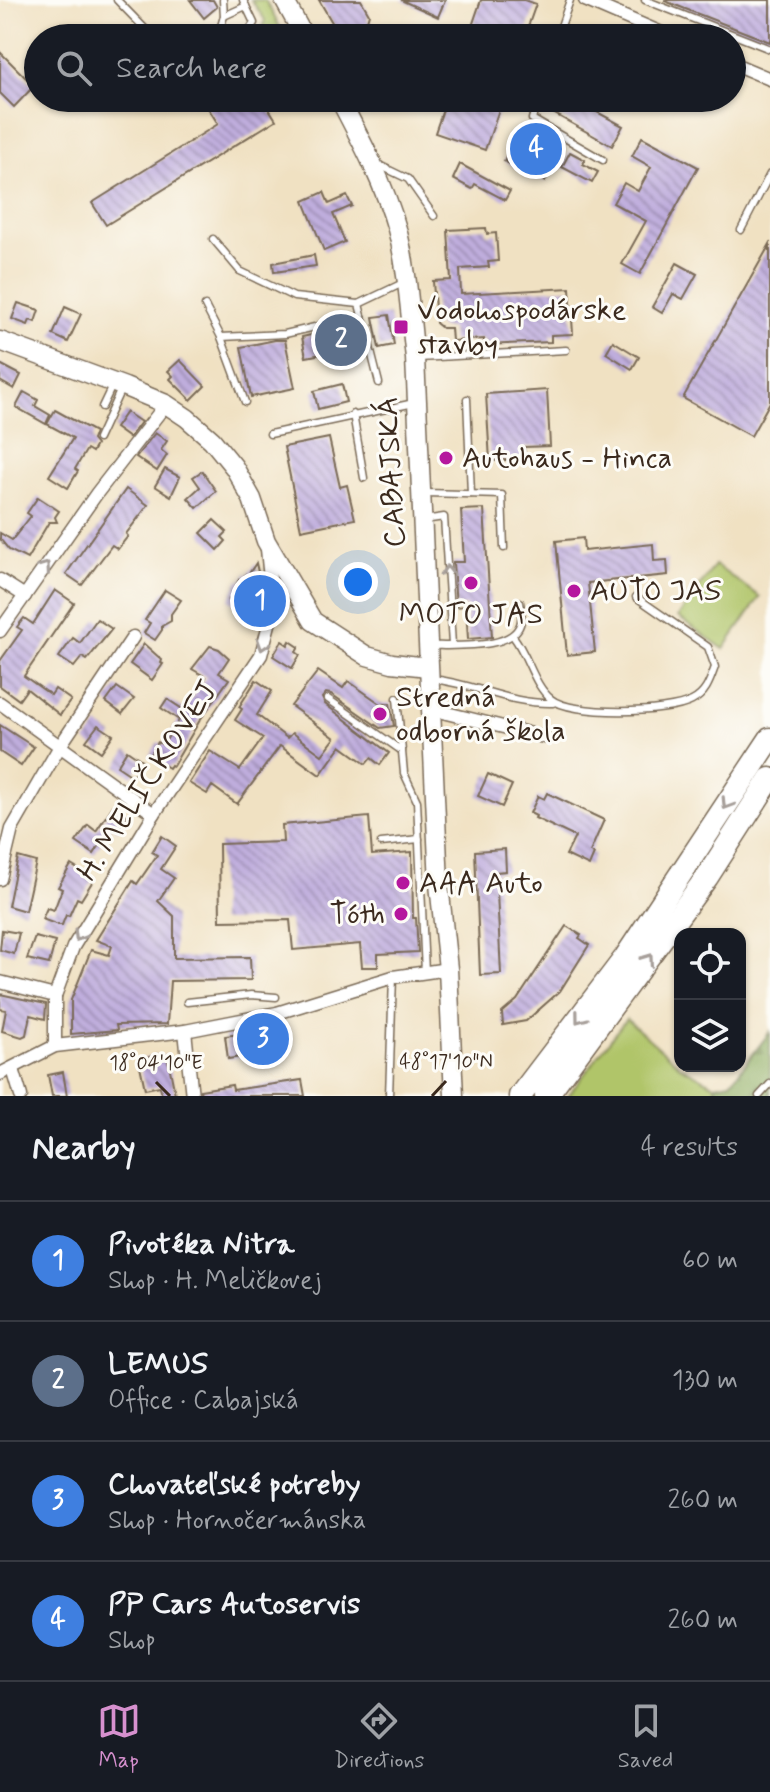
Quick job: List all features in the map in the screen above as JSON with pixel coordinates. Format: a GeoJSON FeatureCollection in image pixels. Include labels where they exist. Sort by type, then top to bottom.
{"type":"FeatureCollection","features":[{"type":"Feature","properties":{"kind":"highway"},"geometry":{"type":"LineString","coordinates":[[520,1096],[625,958],[770,739]]}},
{"type":"Feature","properties":{"kind":"highway"},"geometry":{"type":"LineString","coordinates":[[546,1096],[707,877],[770,779]]}},
{"type":"Feature","properties":{"kind":"main road"},"geometry":{"type":"LineString","coordinates":[[284,0],[297,24]]}},
{"type":"Feature","properties":{"kind":"main road","name":"CABAJSKÁ"},"geometry":{"type":"LineString","coordinates":[[346,112],[372,162],[394,221],[407,282],[415,358],[439,884],[448,969],[454,1096]]}},
{"type":"Feature","properties":{"kind":"main road"},"geometry":{"type":"LineString","coordinates":[[0,341],[166,404],[212,440],[234,467],[252,499],[266,541],[313,621],[367,656],[428,673]]}},
{"type":"Feature","properties":{"kind":"street"},"geometry":{"type":"LineString","coordinates":[[585,0],[641,24]]}},
{"type":"Feature","properties":{"kind":"street"},"geometry":{"type":"LineString","coordinates":[[746,69],[770,79]]}},
{"type":"Feature","properties":{"kind":"street"},"geometry":{"type":"LineString","coordinates":[[0,631],[97,493],[166,404]]}},
{"type":"Feature","properties":{"kind":"street","name":"H. MELIČKOVEJ"},"geometry":{"type":"LineString","coordinates":[[55,1046],[55,996],[73,947],[154,814],[261,655],[273,609],[266,541]]}},
{"type":"Feature","properties":{"kind":"street"},"geometry":{"type":"LineString","coordinates":[[0,580],[25,596]]}},
{"type":"Feature","properties":{"kind":"street"},"geometry":{"type":"LineString","coordinates":[[0,879],[12,829],[60,746],[133,637]]}},
{"type":"Feature","properties":{"kind":"street"},"geometry":{"type":"LineString","coordinates":[[0,703],[154,814]]}},
{"type":"Feature","properties":{"kind":"street"},"geometry":{"type":"LineString","coordinates":[[430,709],[544,737]]}},
{"type":"Feature","properties":{"kind":"street"},"geometry":{"type":"LineString","coordinates":[[0,1074],[55,1046],[185,1031],[277,1013],[393,977],[448,969]]}},
{"type":"Feature","properties":{"kind":"street"},"geometry":{"type":"LineString","coordinates":[[0,982],[55,996]]}},
{"type":"Feature","properties":{"kind":"street"},"geometry":{"type":"LineString","coordinates":[[185,1031],[192,1096]]}},
{"type":"Feature","properties":{"kind":"street"},"geometry":{"type":"LineString","coordinates":[[13,1069],[21,1096]]}},
{"type":"Feature","properties":{"kind":"lane"},"geometry":{"type":"LineString","coordinates":[[117,0],[140,24]]}},
{"type":"Feature","properties":{"kind":"lane"},"geometry":{"type":"LineString","coordinates":[[222,24],[223,0]]}},
{"type":"Feature","properties":{"kind":"lane"},"geometry":{"type":"LineString","coordinates":[[562,24],[570,0]]}},
{"type":"Feature","properties":{"kind":"lane"},"geometry":{"type":"LineString","coordinates":[[645,0],[706,24]]}},
{"type":"Feature","properties":{"kind":"lane"},"geometry":{"type":"LineString","coordinates":[[224,16],[244,3],[253,24]]}},
{"type":"Feature","properties":{"kind":"lane"},"geometry":{"type":"LineString","coordinates":[[746,40],[770,49]]}},
{"type":"Feature","properties":{"kind":"lane"},"geometry":{"type":"LineString","coordinates":[[534,112],[532,119],[603,160]]}},
{"type":"Feature","properties":{"kind":"lane"},"geometry":{"type":"LineString","coordinates":[[372,162],[408,179],[434,216]]}},
{"type":"Feature","properties":{"kind":"lane"},"geometry":{"type":"LineString","coordinates":[[741,230],[770,174]]}},
{"type":"Feature","properties":{"kind":"lane"},"geometry":{"type":"LineString","coordinates":[[213,239],[240,271],[294,297],[359,304],[407,282]]}},
{"type":"Feature","properties":{"kind":"lane"},"geometry":{"type":"LineString","coordinates":[[359,304],[379,383]]}},
{"type":"Feature","properties":{"kind":"lane"},"geometry":{"type":"LineString","coordinates":[[205,306],[221,337],[245,402]]}},
{"type":"Feature","properties":{"kind":"lane"},"geometry":{"type":"LineString","coordinates":[[221,337],[285,334],[362,316]]}},
{"type":"Feature","properties":{"kind":"lane"},"geometry":{"type":"LineString","coordinates":[[415,358],[566,350]]}},
{"type":"Feature","properties":{"kind":"lane"},"geometry":{"type":"LineString","coordinates":[[102,407],[118,384]]}},
{"type":"Feature","properties":{"kind":"lane"},"geometry":{"type":"LineString","coordinates":[[98,439],[118,384]]}},
{"type":"Feature","properties":{"kind":"lane"},"geometry":{"type":"LineString","coordinates":[[467,399],[471,494]]}},
{"type":"Feature","properties":{"kind":"lane"},"geometry":{"type":"LineString","coordinates":[[270,434],[417,402]]}},
{"type":"Feature","properties":{"kind":"lane"},"geometry":{"type":"LineString","coordinates":[[353,414],[364,478]]}},
{"type":"Feature","properties":{"kind":"lane"},"geometry":{"type":"LineString","coordinates":[[421,493],[502,495],[504,548]]}},
{"type":"Feature","properties":{"kind":"lane"},"geometry":{"type":"LineString","coordinates":[[423,520],[444,517],[452,645]]}},
{"type":"Feature","properties":{"kind":"lane"},"geometry":{"type":"LineString","coordinates":[[428,673],[528,703],[554,702],[601,711],[647,711],[690,702],[706,690],[715,667],[708,647],[636,597]]}},
{"type":"Feature","properties":{"kind":"lane"},"geometry":{"type":"LineString","coordinates":[[427,646],[499,642],[513,636],[522,623],[520,602]]}},
{"type":"Feature","properties":{"kind":"lane"},"geometry":{"type":"LineString","coordinates":[[513,636],[526,652],[539,688],[554,702]]}},
{"type":"Feature","properties":{"kind":"lane"},"geometry":{"type":"LineString","coordinates":[[397,698],[404,773],[417,801],[425,972]]}},
{"type":"Feature","properties":{"kind":"lane"},"geometry":{"type":"LineString","coordinates":[[328,699],[402,751]]}},
{"type":"Feature","properties":{"kind":"lane"},"geometry":{"type":"LineString","coordinates":[[381,843],[419,839]]}},
{"type":"Feature","properties":{"kind":"lane"},"geometry":{"type":"LineString","coordinates":[[389,1096],[393,977]]}},
{"type":"Feature","properties":{"kind":"lane"},"geometry":{"type":"LineString","coordinates":[[187,1002],[251,995],[276,997]]}},
{"type":"Feature","properties":{"kind":"lane"},"geometry":{"type":"LineString","coordinates":[[759,1096],[770,1084]]}},
{"type":"Feature","properties":{"kind":"green space"},"geometry":{"type":"Polygon","coordinates":[[[251,0],[265,0],[278,24],[264,24],[265,20],[251,0]]]}},
{"type":"Feature","properties":{"kind":"green space"},"geometry":{"type":"Polygon","coordinates":[[[715,565],[760,597],[724,649],[678,617],[715,565]]]}},
{"type":"Feature","properties":{"kind":"green space"},"geometry":{"type":"Polygon","coordinates":[[[626,1019],[674,1061],[674,1072],[691,1072],[715,1085],[716,1096],[568,1096],[626,1019]]]}},
{"type":"Feature","properties":{"kind":"green space"},"geometry":{"type":"Polygon","coordinates":[[[770,1032],[770,1096],[716,1096],[715,1085],[731,1082],[739,1072],[746,1072],[746,1063],[770,1032]]]}},
{"type":"Feature","properties":{"kind":"building"},"geometry":{"type":"Polygon","coordinates":[[[190,0],[213,0],[217,7],[204,18],[190,0]]]}},
{"type":"Feature","properties":{"kind":"building"},"geometry":{"type":"Polygon","coordinates":[[[319,0],[361,0],[369,14],[367,21],[374,24],[333,24],[319,0]]]}},
{"type":"Feature","properties":{"kind":"building"},"geometry":{"type":"Polygon","coordinates":[[[401,0],[445,0],[438,17],[401,0]]]}},
{"type":"Feature","properties":{"kind":"building"},"geometry":{"type":"Polygon","coordinates":[[[481,0],[524,0],[536,4],[529,24],[473,24],[481,0]]]}},
{"type":"Feature","properties":{"kind":"building"},"geometry":{"type":"Polygon","coordinates":[[[770,0],[770,42],[746,33],[746,24],[724,24],[665,1],[770,0]]]}},
{"type":"Feature","properties":{"kind":"building"},"geometry":{"type":"Polygon","coordinates":[[[0,52],[24,76],[24,96],[14,107],[0,93],[0,52]]]}},
{"type":"Feature","properties":{"kind":"building"},"geometry":{"type":"Polygon","coordinates":[[[211,112],[271,112],[276,120],[106,225],[92,203],[218,124],[211,112]]]}},
{"type":"Feature","properties":{"kind":"building"},"geometry":{"type":"Polygon","coordinates":[[[442,112],[498,112],[485,150],[435,133],[442,112]]]}},
{"type":"Feature","properties":{"kind":"building"},"geometry":{"type":"Polygon","coordinates":[[[551,112],[597,112],[623,126],[612,146],[551,112]]]}},
{"type":"Feature","properties":{"kind":"building"},"geometry":{"type":"Polygon","coordinates":[[[642,137],[698,167],[640,274],[622,264],[646,221],[613,203],[624,183],[638,191],[651,167],[632,156],[642,137]]]}},
{"type":"Feature","properties":{"kind":"building"},"geometry":{"type":"Polygon","coordinates":[[[510,149],[551,170],[545,182],[504,161],[510,149]]]}},
{"type":"Feature","properties":{"kind":"building"},"geometry":{"type":"Polygon","coordinates":[[[570,152],[598,172],[592,183],[562,167],[570,152]]]}},
{"type":"Feature","properties":{"kind":"building"},"geometry":{"type":"Polygon","coordinates":[[[460,164],[510,191],[505,200],[475,184],[472,189],[453,179],[460,164]]]}},
{"type":"Feature","properties":{"kind":"building"},"geometry":{"type":"Polygon","coordinates":[[[324,192],[329,204],[347,196],[352,206],[333,214],[345,242],[324,251],[304,201],[324,192]]]}},
{"type":"Feature","properties":{"kind":"building"},"geometry":{"type":"Polygon","coordinates":[[[486,228],[487,234],[496,233],[498,261],[488,262],[489,267],[460,269],[461,294],[570,288],[573,334],[551,335],[551,342],[484,345],[484,339],[452,341],[451,328],[442,328],[436,323],[433,281],[451,280],[448,230],[486,228]]]}},
{"type":"Feature","properties":{"kind":"building"},"geometry":{"type":"Polygon","coordinates":[[[770,244],[770,402],[751,436],[683,398],[770,244]]]}},
{"type":"Feature","properties":{"kind":"building"},"geometry":{"type":"Polygon","coordinates":[[[314,255],[316,266],[274,272],[273,263],[314,255]]]}},
{"type":"Feature","properties":{"kind":"building"},"geometry":{"type":"Polygon","coordinates":[[[677,263],[697,274],[683,299],[673,294],[662,313],[652,307],[677,263]]]}},
{"type":"Feature","properties":{"kind":"building"},"geometry":{"type":"Polygon","coordinates":[[[18,303],[39,310],[35,322],[30,320],[28,325],[12,319],[18,303]]]}},
{"type":"Feature","properties":{"kind":"building"},"geometry":{"type":"Polygon","coordinates":[[[65,307],[81,314],[68,342],[53,335],[65,307]]]}},
{"type":"Feature","properties":{"kind":"building"},"geometry":{"type":"Polygon","coordinates":[[[389,315],[394,345],[379,348],[373,317],[389,315]]]}},
{"type":"Feature","properties":{"kind":"building"},"geometry":{"type":"Polygon","coordinates":[[[355,325],[359,347],[306,357],[302,337],[355,325]]]}},
{"type":"Feature","properties":{"kind":"building"},"geometry":{"type":"Polygon","coordinates":[[[285,340],[295,388],[251,397],[241,347],[285,340]]]}},
{"type":"Feature","properties":{"kind":"building"},"geometry":{"type":"Polygon","coordinates":[[[613,341],[639,357],[632,369],[606,353],[613,341]]]}},
{"type":"Feature","properties":{"kind":"building"},"geometry":{"type":"Polygon","coordinates":[[[180,360],[205,386],[191,400],[170,379],[173,376],[168,371],[180,360]]]}},
{"type":"Feature","properties":{"kind":"building"},"geometry":{"type":"Polygon","coordinates":[[[0,364],[21,375],[14,389],[0,381],[0,364]]]}},
{"type":"Feature","properties":{"kind":"building"},"geometry":{"type":"Polygon","coordinates":[[[342,384],[346,402],[318,409],[314,391],[342,384]]]}},
{"type":"Feature","properties":{"kind":"building"},"geometry":{"type":"Polygon","coordinates":[[[547,390],[550,446],[524,447],[525,459],[490,461],[486,394],[547,390]]]}},
{"type":"Feature","properties":{"kind":"building"},"geometry":{"type":"Polygon","coordinates":[[[24,392],[38,400],[35,406],[50,415],[46,424],[16,407],[24,392]]]}},
{"type":"Feature","properties":{"kind":"building"},"geometry":{"type":"Polygon","coordinates":[[[55,410],[95,432],[92,440],[96,445],[92,452],[87,449],[68,488],[49,476],[73,438],[47,424],[55,410]]]}},
{"type":"Feature","properties":{"kind":"building"},"geometry":{"type":"Polygon","coordinates":[[[126,412],[141,422],[129,438],[115,428],[126,412]]]}},
{"type":"Feature","properties":{"kind":"building"},"geometry":{"type":"Polygon","coordinates":[[[155,433],[167,441],[161,450],[167,455],[157,471],[136,457],[155,433]]]}},
{"type":"Feature","properties":{"kind":"building"},"geometry":{"type":"Polygon","coordinates":[[[329,438],[340,487],[347,485],[355,519],[301,530],[284,447],[329,438]]]}},
{"type":"Feature","properties":{"kind":"building"},"geometry":{"type":"Polygon","coordinates":[[[165,469],[180,477],[171,496],[155,486],[165,469]]]}},
{"type":"Feature","properties":{"kind":"building"},"geometry":{"type":"Polygon","coordinates":[[[202,471],[216,491],[197,508],[188,498],[200,487],[193,477],[202,471]]]}},
{"type":"Feature","properties":{"kind":"building"},"geometry":{"type":"Polygon","coordinates":[[[126,489],[148,505],[118,549],[112,545],[82,585],[66,574],[126,489]]]}},
{"type":"Feature","properties":{"kind":"building"},"geometry":{"type":"Polygon","coordinates":[[[38,497],[59,511],[55,517],[57,522],[49,522],[27,559],[9,550],[0,539],[0,533],[12,540],[31,516],[27,513],[38,497]]]}},
{"type":"Feature","properties":{"kind":"building"},"geometry":{"type":"Polygon","coordinates":[[[484,509],[492,637],[468,639],[466,606],[456,607],[453,562],[464,562],[461,510],[484,509]]]}},
{"type":"Feature","properties":{"kind":"building"},"geometry":{"type":"Polygon","coordinates":[[[214,520],[227,532],[222,537],[226,541],[218,550],[201,533],[214,520]]]}},
{"type":"Feature","properties":{"kind":"building"},"geometry":{"type":"Polygon","coordinates":[[[583,538],[584,551],[653,544],[654,561],[667,560],[668,575],[588,583],[595,652],[567,655],[556,541],[583,538]]]}},
{"type":"Feature","properties":{"kind":"building"},"geometry":{"type":"Polygon","coordinates":[[[256,563],[264,609],[245,596],[238,606],[229,600],[239,580],[241,582],[256,563]]]}},
{"type":"Feature","properties":{"kind":"building"},"geometry":{"type":"Polygon","coordinates":[[[55,590],[74,603],[24,676],[51,695],[55,689],[71,700],[60,715],[27,689],[19,700],[0,686],[0,661],[22,630],[17,627],[24,618],[33,624],[55,590]]]}},
{"type":"Feature","properties":{"kind":"building"},"geometry":{"type":"Polygon","coordinates":[[[165,590],[181,600],[171,614],[171,621],[162,626],[155,640],[144,633],[150,623],[145,620],[165,590]]]}},
{"type":"Feature","properties":{"kind":"building"},"geometry":{"type":"Polygon","coordinates":[[[97,619],[112,629],[87,660],[82,657],[74,667],[59,657],[73,638],[80,643],[97,619]]]}},
{"type":"Feature","properties":{"kind":"building"},"geometry":{"type":"Polygon","coordinates":[[[282,641],[288,645],[290,641],[299,647],[296,652],[300,655],[292,668],[273,656],[282,641]]]}},
{"type":"Feature","properties":{"kind":"building"},"geometry":{"type":"Polygon","coordinates":[[[144,644],[163,664],[152,680],[130,664],[144,644]]]}},
{"type":"Feature","properties":{"kind":"building"},"geometry":{"type":"Polygon","coordinates":[[[210,646],[229,658],[219,673],[229,679],[169,768],[149,756],[158,742],[163,745],[179,720],[161,708],[167,699],[184,710],[206,677],[192,669],[210,646]]]}},
{"type":"Feature","properties":{"kind":"building"},"geometry":{"type":"Polygon","coordinates":[[[318,671],[343,688],[348,681],[381,704],[390,703],[394,726],[380,728],[331,694],[326,693],[322,698],[325,704],[389,753],[380,765],[371,758],[366,764],[341,746],[320,775],[280,746],[237,804],[212,786],[207,794],[189,783],[210,751],[240,770],[263,738],[235,720],[242,709],[239,707],[256,680],[272,691],[257,715],[287,738],[292,733],[322,755],[335,738],[291,706],[318,671]]]}},
{"type":"Feature","properties":{"kind":"building"},"geometry":{"type":"Polygon","coordinates":[[[117,687],[134,699],[122,714],[106,702],[117,687]]]}},
{"type":"Feature","properties":{"kind":"building"},"geometry":{"type":"Polygon","coordinates":[[[0,725],[34,747],[21,766],[0,752],[0,725]]]}},
{"type":"Feature","properties":{"kind":"building"},"geometry":{"type":"Polygon","coordinates":[[[98,725],[113,735],[101,752],[86,741],[98,725]]]}},
{"type":"Feature","properties":{"kind":"building"},"geometry":{"type":"Polygon","coordinates":[[[127,750],[143,761],[132,776],[117,766],[127,750]]]}},
{"type":"Feature","properties":{"kind":"building"},"geometry":{"type":"Polygon","coordinates":[[[488,774],[512,785],[502,807],[478,796],[488,774]]]}},
{"type":"Feature","properties":{"kind":"building"},"geometry":{"type":"Polygon","coordinates":[[[547,793],[604,820],[590,852],[594,854],[589,866],[566,855],[575,837],[530,813],[538,796],[544,799],[547,793]]]}},
{"type":"Feature","properties":{"kind":"building"},"geometry":{"type":"Polygon","coordinates":[[[113,806],[128,816],[118,830],[112,826],[94,854],[76,842],[88,825],[96,831],[113,806]]]}},
{"type":"Feature","properties":{"kind":"building"},"geometry":{"type":"Polygon","coordinates":[[[369,817],[372,855],[412,852],[413,918],[416,918],[418,952],[378,954],[378,967],[362,967],[360,944],[293,950],[290,920],[220,921],[219,844],[283,842],[282,825],[369,817]]]}},
{"type":"Feature","properties":{"kind":"building"},"geometry":{"type":"Polygon","coordinates":[[[162,836],[176,846],[161,869],[174,878],[158,901],[174,916],[174,958],[250,957],[251,980],[170,981],[167,1024],[116,1025],[117,1030],[71,1034],[71,1000],[91,950],[109,955],[112,946],[96,940],[133,881],[137,884],[157,855],[152,852],[162,836]]]}},
{"type":"Feature","properties":{"kind":"building"},"geometry":{"type":"Polygon","coordinates":[[[505,849],[506,871],[496,872],[501,974],[480,975],[475,851],[505,849]]]}},
{"type":"Feature","properties":{"kind":"building"},"geometry":{"type":"Polygon","coordinates":[[[18,857],[36,862],[25,911],[8,906],[18,857]]]}},
{"type":"Feature","properties":{"kind":"building"},"geometry":{"type":"Polygon","coordinates":[[[71,865],[94,879],[81,900],[77,898],[62,925],[58,925],[42,919],[47,908],[54,910],[62,889],[58,887],[71,865]]]}},
{"type":"Feature","properties":{"kind":"building"},"geometry":{"type":"Polygon","coordinates":[[[566,926],[581,935],[579,938],[589,945],[560,991],[526,1021],[503,1025],[502,1013],[517,1000],[566,926]]]}},
{"type":"Feature","properties":{"kind":"building"},"geometry":{"type":"Polygon","coordinates":[[[2,930],[19,933],[14,954],[0,950],[2,930]]]}},
{"type":"Feature","properties":{"kind":"building"},"geometry":{"type":"Polygon","coordinates":[[[35,937],[55,942],[49,964],[27,959],[35,937]]]}},
{"type":"Feature","properties":{"kind":"building"},"geometry":{"type":"Polygon","coordinates":[[[0,994],[46,1004],[45,1019],[30,1015],[26,1035],[22,1037],[2,1031],[6,1010],[0,1009],[0,994]]]}},
{"type":"Feature","properties":{"kind":"building"},"geometry":{"type":"Polygon","coordinates":[[[280,1028],[283,1050],[228,1059],[225,1036],[280,1028]]]}},
{"type":"Feature","properties":{"kind":"building"},"geometry":{"type":"Polygon","coordinates":[[[157,1054],[157,1057],[167,1055],[175,1094],[162,1096],[160,1086],[145,1089],[139,1061],[157,1054]]]}},
{"type":"Feature","properties":{"kind":"building"},"geometry":{"type":"Polygon","coordinates":[[[63,1072],[67,1096],[52,1096],[48,1075],[63,1072]]]}},
{"type":"Feature","properties":{"kind":"building"},"geometry":{"type":"Polygon","coordinates":[[[302,1080],[305,1096],[201,1096],[200,1090],[232,1085],[233,1090],[302,1080]]]}},
{"type":"Feature","properties":{"kind":"place","name":"PP Cars Autoservis"},"geometry":{"type":"Point","coordinates":[536,149]}},
{"type":"Feature","properties":{"kind":"place","name":"Vodohospodárske stavby"},"geometry":{"type":"Point","coordinates":[401,327]}},
{"type":"Feature","properties":{"kind":"place","name":"LEMUS"},"geometry":{"type":"Point","coordinates":[341,340]}},
{"type":"Feature","properties":{"kind":"place","name":"Autohaus - Hinca"},"geometry":{"type":"Point","coordinates":[446,458]}},
{"type":"Feature","properties":{"kind":"place","name":"MOTO JAS"},"geometry":{"type":"Point","coordinates":[471,583]}},
{"type":"Feature","properties":{"kind":"place","name":"AUTO JAS"},"geometry":{"type":"Point","coordinates":[574,591]}},
{"type":"Feature","properties":{"kind":"place","name":"Pivotéka Nitra"},"geometry":{"type":"Point","coordinates":[260,601]}},
{"type":"Feature","properties":{"kind":"place","name":"Stredná odborná škola"},"geometry":{"type":"Point","coordinates":[380,714]}},
{"type":"Feature","properties":{"kind":"place","name":"AAA Auto"},"geometry":{"type":"Point","coordinates":[403,883]}},
{"type":"Feature","properties":{"kind":"place","name":"Tóth"},"geometry":{"type":"Point","coordinates":[401,914]}},
{"type":"Feature","properties":{"kind":"place","name":"Chovateľské potreby"},"geometry":{"type":"Point","coordinates":[263,1039]}}]}
